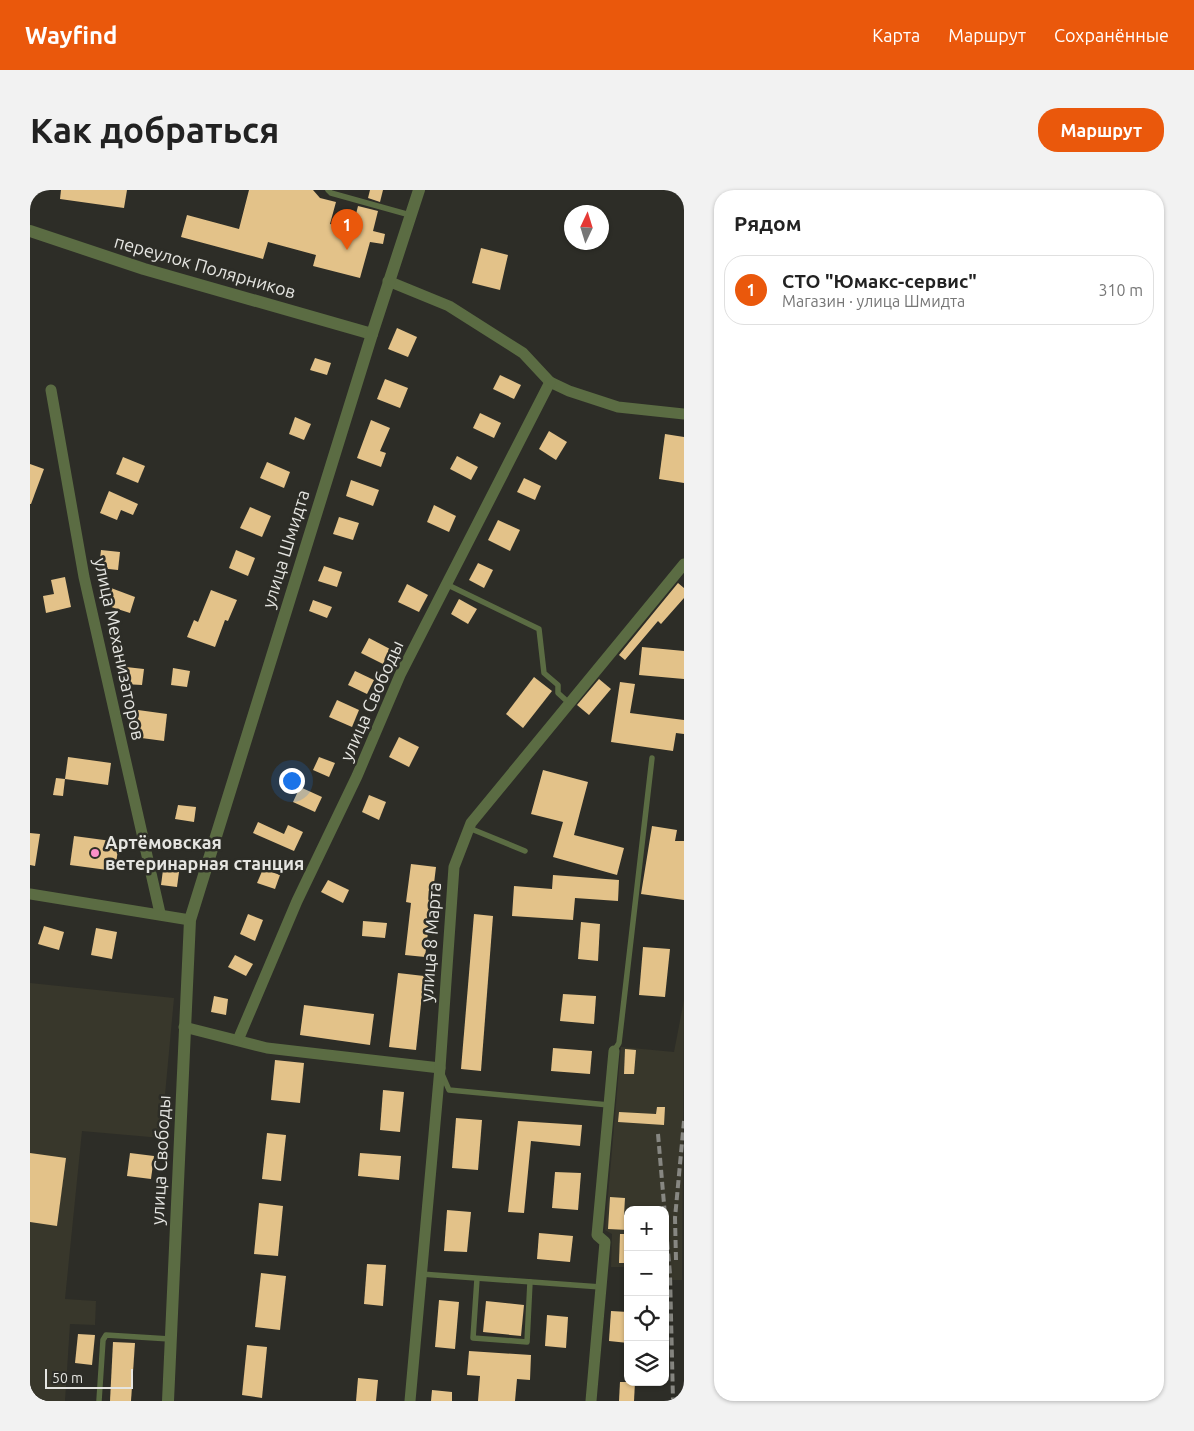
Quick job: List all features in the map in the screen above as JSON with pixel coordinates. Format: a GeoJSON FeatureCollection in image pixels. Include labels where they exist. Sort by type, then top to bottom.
{"type":"FeatureCollection","features":[{"type":"Feature","properties":{"kind":"street","name":"улица Шмидта"},"geometry":{"type":"LineString","coordinates":[[190,920],[418,190]]}},
{"type":"Feature","properties":{"kind":"street","name":"переулок Полярников"},"geometry":{"type":"LineString","coordinates":[[30,231],[144,269],[372,334]]}},
{"type":"Feature","properties":{"kind":"street"},"geometry":{"type":"LineString","coordinates":[[388,282],[449,306],[523,353],[550,382],[569,392],[618,406],[684,414]]}},
{"type":"Feature","properties":{"kind":"street","name":"улица Свободы"},"geometry":{"type":"LineString","coordinates":[[238,1040],[297,901],[357,776],[400,675],[448,585],[550,382]]}},
{"type":"Feature","properties":{"kind":"street","name":"улица Механизаторов"},"geometry":{"type":"LineString","coordinates":[[51,390],[84,578],[160,913]]}},
{"type":"Feature","properties":{"kind":"street","name":"улица 8 Марта"},"geometry":{"type":"LineString","coordinates":[[410,1401],[440,1068],[454,867],[469,828],[684,564]]}},
{"type":"Feature","properties":{"kind":"street"},"geometry":{"type":"LineString","coordinates":[[30,894],[160,913],[190,920]]}},
{"type":"Feature","properties":{"kind":"street","name":"улица Свободы"},"geometry":{"type":"LineString","coordinates":[[168,1401],[190,920]]}},
{"type":"Feature","properties":{"kind":"street"},"geometry":{"type":"LineString","coordinates":[[184,1026],[267,1048],[440,1068]]}},
{"type":"Feature","properties":{"kind":"street"},"geometry":{"type":"LineString","coordinates":[[591,1401],[605,1242],[598,1235],[614,1051]]}},
{"type":"Feature","properties":{"kind":"lane"},"geometry":{"type":"LineString","coordinates":[[328,190],[331,193],[410,214]]}},
{"type":"Feature","properties":{"kind":"lane"},"geometry":{"type":"LineString","coordinates":[[448,585],[539,629],[544,673],[558,685],[558,694],[569,703]]}},
{"type":"Feature","properties":{"kind":"lane"},"geometry":{"type":"LineString","coordinates":[[614,1051],[619,1043],[652,758]]}},
{"type":"Feature","properties":{"kind":"lane"},"geometry":{"type":"LineString","coordinates":[[469,828],[525,851]]}},
{"type":"Feature","properties":{"kind":"lane"},"geometry":{"type":"LineString","coordinates":[[440,1068],[449,1090],[609,1105]]}},
{"type":"Feature","properties":{"kind":"lane"},"geometry":{"type":"LineString","coordinates":[[421,1274],[601,1288]]}},
{"type":"Feature","properties":{"kind":"lane"},"geometry":{"type":"LineString","coordinates":[[477,1279],[473,1338],[527,1342],[530,1282]]}},
{"type":"Feature","properties":{"kind":"lane"},"geometry":{"type":"LineString","coordinates":[[99,1401],[103,1340],[106,1335],[170,1339]]}},
{"type":"Feature","properties":{"kind":"shaded area"},"geometry":{"type":"Polygon","coordinates":[[[30,983],[174,998],[161,1138],[82,1131],[65,1299],[96,1301],[95,1325],[70,1324],[65,1401],[30,1401],[30,983]]]}},
{"type":"Feature","properties":{"kind":"shaded area"},"geometry":{"type":"Polygon","coordinates":[[[684,1000],[682,1280],[669,1280],[669,1206],[624,1206],[624,1267],[611,1267],[612,1234],[605,1230],[621,1047],[674,1052],[684,1000]]]}},
{"type":"Feature","properties":{"kind":"building"},"geometry":{"type":"Polygon","coordinates":[[[61,190],[127,190],[124,208],[60,199],[61,190]]]}},
{"type":"Feature","properties":{"kind":"building"},"geometry":{"type":"Polygon","coordinates":[[[249,190],[313,190],[320,198],[336,202],[330,224],[352,230],[358,206],[378,211],[373,231],[385,234],[383,244],[370,242],[360,278],[313,266],[316,255],[268,242],[263,259],[181,237],[187,215],[239,229],[249,190]]]}},
{"type":"Feature","properties":{"kind":"building"},"geometry":{"type":"Polygon","coordinates":[[[370,190],[383,190],[380,202],[368,198],[370,190]]]}},
{"type":"Feature","properties":{"kind":"building"},"geometry":{"type":"Polygon","coordinates":[[[481,248],[508,255],[500,290],[472,283],[481,248]]]}},
{"type":"Feature","properties":{"kind":"building"},"geometry":{"type":"Polygon","coordinates":[[[397,328],[417,337],[408,357],[388,349],[397,328]]]}},
{"type":"Feature","properties":{"kind":"building"},"geometry":{"type":"Polygon","coordinates":[[[315,358],[331,363],[327,375],[310,370],[315,358]]]}},
{"type":"Feature","properties":{"kind":"building"},"geometry":{"type":"Polygon","coordinates":[[[500,375],[521,385],[514,399],[493,389],[500,375]]]}},
{"type":"Feature","properties":{"kind":"building"},"geometry":{"type":"Polygon","coordinates":[[[385,379],[408,388],[400,408],[377,399],[385,379]]]}},
{"type":"Feature","properties":{"kind":"building"},"geometry":{"type":"Polygon","coordinates":[[[480,413],[501,423],[494,438],[473,428],[480,413]]]}},
{"type":"Feature","properties":{"kind":"building"},"geometry":{"type":"Polygon","coordinates":[[[295,417],[311,424],[304,440],[289,434],[295,417]]]}},
{"type":"Feature","properties":{"kind":"building"},"geometry":{"type":"Polygon","coordinates":[[[371,420],[390,428],[380,451],[386,453],[381,467],[357,458],[371,420]]]}},
{"type":"Feature","properties":{"kind":"building"},"geometry":{"type":"Polygon","coordinates":[[[549,431],[567,442],[556,460],[539,449],[549,431]]]}},
{"type":"Feature","properties":{"kind":"building"},"geometry":{"type":"Polygon","coordinates":[[[665,434],[684,437],[684,483],[659,479],[665,434]]]}},
{"type":"Feature","properties":{"kind":"building"},"geometry":{"type":"Polygon","coordinates":[[[457,456],[478,467],[471,480],[450,469],[457,456]]]}},
{"type":"Feature","properties":{"kind":"building"},"geometry":{"type":"Polygon","coordinates":[[[123,457],[145,466],[138,483],[116,474],[123,457]]]}},
{"type":"Feature","properties":{"kind":"building"},"geometry":{"type":"Polygon","coordinates":[[[267,462],[290,472],[284,488],[260,478],[267,462]]]}},
{"type":"Feature","properties":{"kind":"building"},"geometry":{"type":"Polygon","coordinates":[[[30,464],[44,469],[31,504],[30,504],[30,464]]]}},
{"type":"Feature","properties":{"kind":"building"},"geometry":{"type":"Polygon","coordinates":[[[524,478],[541,486],[535,500],[517,492],[524,478]]]}},
{"type":"Feature","properties":{"kind":"building"},"geometry":{"type":"Polygon","coordinates":[[[351,480],[379,490],[373,506],[346,496],[351,480]]]}},
{"type":"Feature","properties":{"kind":"building"},"geometry":{"type":"Polygon","coordinates":[[[109,491],[138,504],[133,515],[121,510],[117,520],[100,513],[109,491]]]}},
{"type":"Feature","properties":{"kind":"building"},"geometry":{"type":"Polygon","coordinates":[[[434,505],[456,516],[449,532],[427,522],[434,505]]]}},
{"type":"Feature","properties":{"kind":"building"},"geometry":{"type":"Polygon","coordinates":[[[250,507],[271,516],[262,537],[240,528],[250,507]]]}},
{"type":"Feature","properties":{"kind":"building"},"geometry":{"type":"Polygon","coordinates":[[[339,517],[359,523],[353,540],[333,534],[339,517]]]}},
{"type":"Feature","properties":{"kind":"building"},"geometry":{"type":"Polygon","coordinates":[[[498,520],[520,530],[510,551],[488,540],[498,520]]]}},
{"type":"Feature","properties":{"kind":"building"},"geometry":{"type":"Polygon","coordinates":[[[101,550],[120,552],[118,570],[99,568],[101,550]]]}},
{"type":"Feature","properties":{"kind":"building"},"geometry":{"type":"Polygon","coordinates":[[[236,550],[255,558],[248,576],[229,568],[236,550]]]}},
{"type":"Feature","properties":{"kind":"building"},"geometry":{"type":"Polygon","coordinates":[[[478,563],[493,570],[484,588],[469,580],[478,563]]]}},
{"type":"Feature","properties":{"kind":"building"},"geometry":{"type":"Polygon","coordinates":[[[324,566],[342,572],[337,587],[318,581],[324,566]]]}},
{"type":"Feature","properties":{"kind":"building"},"geometry":{"type":"Polygon","coordinates":[[[65,577],[71,607],[46,613],[43,596],[54,594],[51,580],[65,577]]]}},
{"type":"Feature","properties":{"kind":"building"},"geometry":{"type":"Polygon","coordinates":[[[678,583],[684,588],[684,598],[661,624],[658,621],[625,660],[619,655],[678,583]]]}},
{"type":"Feature","properties":{"kind":"building"},"geometry":{"type":"Polygon","coordinates":[[[407,584],[428,595],[419,612],[398,602],[407,584]]]}},
{"type":"Feature","properties":{"kind":"building"},"geometry":{"type":"Polygon","coordinates":[[[111,588],[135,597],[130,613],[105,605],[111,588]]]}},
{"type":"Feature","properties":{"kind":"building"},"geometry":{"type":"Polygon","coordinates":[[[211,590],[237,600],[228,621],[225,620],[215,647],[187,637],[194,620],[198,622],[211,590]]]}},
{"type":"Feature","properties":{"kind":"building"},"geometry":{"type":"Polygon","coordinates":[[[459,599],[477,609],[468,624],[451,614],[459,599]]]}},
{"type":"Feature","properties":{"kind":"building"},"geometry":{"type":"Polygon","coordinates":[[[313,600],[332,607],[327,618],[309,611],[313,600]]]}},
{"type":"Feature","properties":{"kind":"building"},"geometry":{"type":"Polygon","coordinates":[[[369,638],[390,649],[383,664],[361,653],[369,638]]]}},
{"type":"Feature","properties":{"kind":"building"},"geometry":{"type":"Polygon","coordinates":[[[642,647],[684,651],[684,679],[639,675],[642,647]]]}},
{"type":"Feature","properties":{"kind":"building"},"geometry":{"type":"Polygon","coordinates":[[[126,667],[144,669],[142,685],[124,684],[126,667]]]}},
{"type":"Feature","properties":{"kind":"building"},"geometry":{"type":"Polygon","coordinates":[[[173,668],[190,671],[187,687],[171,685],[173,668]]]}},
{"type":"Feature","properties":{"kind":"building"},"geometry":{"type":"Polygon","coordinates":[[[355,671],[374,680],[367,694],[348,685],[355,671]]]}},
{"type":"Feature","properties":{"kind":"building"},"geometry":{"type":"Polygon","coordinates":[[[534,677],[552,691],[523,728],[506,714],[534,677]]]}},
{"type":"Feature","properties":{"kind":"building"},"geometry":{"type":"Polygon","coordinates":[[[599,679],[611,689],[589,715],[577,705],[599,679]]]}},
{"type":"Feature","properties":{"kind":"building"},"geometry":{"type":"Polygon","coordinates":[[[620,682],[635,684],[630,713],[684,720],[684,734],[676,733],[673,751],[611,742],[620,682]]]}},
{"type":"Feature","properties":{"kind":"building"},"geometry":{"type":"Polygon","coordinates":[[[337,700],[359,710],[352,727],[329,717],[337,700]]]}},
{"type":"Feature","properties":{"kind":"building"},"geometry":{"type":"Polygon","coordinates":[[[138,710],[167,714],[164,741],[134,737],[138,710]]]}},
{"type":"Feature","properties":{"kind":"building"},"geometry":{"type":"Polygon","coordinates":[[[399,737],[419,747],[409,767],[389,757],[399,737]]]}},
{"type":"Feature","properties":{"kind":"building"},"geometry":{"type":"Polygon","coordinates":[[[68,757],[111,763],[108,785],[65,779],[68,757]]]}},
{"type":"Feature","properties":{"kind":"building"},"geometry":{"type":"Polygon","coordinates":[[[319,757],[335,763],[329,777],[313,770],[319,757]]]}},
{"type":"Feature","properties":{"kind":"building"},"geometry":{"type":"Polygon","coordinates":[[[543,770],[588,782],[574,835],[624,848],[617,875],[553,857],[563,822],[531,814],[543,770]]]}},
{"type":"Feature","properties":{"kind":"building"},"geometry":{"type":"Polygon","coordinates":[[[56,778],[65,779],[63,796],[53,795],[56,778]]]}},
{"type":"Feature","properties":{"kind":"building"},"geometry":{"type":"Polygon","coordinates":[[[300,787],[322,797],[315,812],[293,802],[300,787]]]}},
{"type":"Feature","properties":{"kind":"building"},"geometry":{"type":"Polygon","coordinates":[[[369,795],[386,802],[379,820],[362,812],[369,795]]]}},
{"type":"Feature","properties":{"kind":"building"},"geometry":{"type":"Polygon","coordinates":[[[178,805],[196,807],[194,822],[175,819],[178,805]]]}},
{"type":"Feature","properties":{"kind":"building"},"geometry":{"type":"Polygon","coordinates":[[[258,822],[284,834],[288,825],[303,832],[294,851],[253,833],[258,822]]]}},
{"type":"Feature","properties":{"kind":"building"},"geometry":{"type":"Polygon","coordinates":[[[652,826],[677,830],[675,841],[684,841],[684,900],[641,894],[652,826]]]}},
{"type":"Feature","properties":{"kind":"building"},"geometry":{"type":"Polygon","coordinates":[[[30,833],[40,834],[35,866],[30,865],[30,833]]]}},
{"type":"Feature","properties":{"kind":"building","name":"Артёмовская ветеринарная станция"},"geometry":{"type":"Polygon","coordinates":[[[74,836],[119,842],[115,871],[70,865],[74,836]]]}},
{"type":"Feature","properties":{"kind":"building"},"geometry":{"type":"Polygon","coordinates":[[[411,864],[436,867],[425,957],[405,955],[411,903],[406,902],[411,864]]]}},
{"type":"Feature","properties":{"kind":"building"},"geometry":{"type":"Polygon","coordinates":[[[263,869],[280,875],[275,889],[257,883],[263,869]]]}},
{"type":"Feature","properties":{"kind":"building"},"geometry":{"type":"Polygon","coordinates":[[[163,870],[179,872],[177,887],[161,885],[163,870]]]}},
{"type":"Feature","properties":{"kind":"building"},"geometry":{"type":"Polygon","coordinates":[[[553,875],[619,880],[618,901],[575,898],[573,920],[512,916],[514,886],[552,889],[553,875]]]}},
{"type":"Feature","properties":{"kind":"building"},"geometry":{"type":"Polygon","coordinates":[[[328,880],[349,890],[343,903],[321,892],[328,880]]]}},
{"type":"Feature","properties":{"kind":"building"},"geometry":{"type":"Polygon","coordinates":[[[248,914],[263,920],[255,941],[240,934],[248,914]]]}},
{"type":"Feature","properties":{"kind":"building"},"geometry":{"type":"Polygon","coordinates":[[[474,914],[493,916],[481,1071],[461,1069],[474,914]]]}},
{"type":"Feature","properties":{"kind":"building"},"geometry":{"type":"Polygon","coordinates":[[[363,921],[387,923],[385,938],[362,936],[363,921]]]}},
{"type":"Feature","properties":{"kind":"building"},"geometry":{"type":"Polygon","coordinates":[[[581,922],[600,924],[598,961],[578,959],[581,922]]]}},
{"type":"Feature","properties":{"kind":"building"},"geometry":{"type":"Polygon","coordinates":[[[44,926],[64,932],[59,950],[38,944],[44,926]]]}},
{"type":"Feature","properties":{"kind":"building"},"geometry":{"type":"Polygon","coordinates":[[[96,928],[117,932],[112,959],[91,955],[96,928]]]}},
{"type":"Feature","properties":{"kind":"building"},"geometry":{"type":"Polygon","coordinates":[[[643,947],[670,949],[665,997],[639,995],[643,947]]]}},
{"type":"Feature","properties":{"kind":"building"},"geometry":{"type":"Polygon","coordinates":[[[235,955],[253,964],[246,976],[228,967],[235,955]]]}},
{"type":"Feature","properties":{"kind":"building"},"geometry":{"type":"Polygon","coordinates":[[[398,973],[424,976],[416,1050],[389,1047],[398,973]]]}},
{"type":"Feature","properties":{"kind":"building"},"geometry":{"type":"Polygon","coordinates":[[[563,994],[596,996],[594,1024],[560,1021],[563,994]]]}},
{"type":"Feature","properties":{"kind":"building"},"geometry":{"type":"Polygon","coordinates":[[[214,996],[228,999],[226,1015],[211,1012],[214,996]]]}},
{"type":"Feature","properties":{"kind":"building"},"geometry":{"type":"Polygon","coordinates":[[[304,1005],[374,1014],[370,1045],[300,1035],[304,1005]]]}},
{"type":"Feature","properties":{"kind":"building"},"geometry":{"type":"Polygon","coordinates":[[[553,1048],[592,1051],[590,1074],[551,1071],[553,1048]]]}},
{"type":"Feature","properties":{"kind":"building"},"geometry":{"type":"Polygon","coordinates":[[[625,1049],[636,1050],[634,1074],[624,1074],[625,1049]]]}},
{"type":"Feature","properties":{"kind":"building"},"geometry":{"type":"Polygon","coordinates":[[[275,1060],[304,1063],[300,1103],[271,1100],[275,1060]]]}},
{"type":"Feature","properties":{"kind":"building"},"geometry":{"type":"Polygon","coordinates":[[[383,1090],[404,1092],[400,1132],[380,1130],[383,1090]]]}},
{"type":"Feature","properties":{"kind":"building"},"geometry":{"type":"Polygon","coordinates":[[[657,1107],[665,1107],[664,1125],[618,1122],[619,1112],[656,1114],[657,1107]]]}},
{"type":"Feature","properties":{"kind":"building"},"geometry":{"type":"Polygon","coordinates":[[[456,1118],[482,1120],[478,1170],[452,1168],[456,1118]]]}},
{"type":"Feature","properties":{"kind":"building"},"geometry":{"type":"Polygon","coordinates":[[[518,1121],[582,1125],[580,1146],[531,1141],[524,1213],[508,1212],[518,1121]]]}},
{"type":"Feature","properties":{"kind":"building"},"geometry":{"type":"Polygon","coordinates":[[[267,1133],[286,1135],[281,1181],[262,1179],[267,1133]]]}},
{"type":"Feature","properties":{"kind":"building"},"geometry":{"type":"Polygon","coordinates":[[[30,1153],[66,1158],[57,1226],[30,1222],[30,1153]]]}},
{"type":"Feature","properties":{"kind":"building"},"geometry":{"type":"Polygon","coordinates":[[[130,1153],[154,1156],[151,1179],[127,1176],[130,1153]]]}},
{"type":"Feature","properties":{"kind":"building"},"geometry":{"type":"Polygon","coordinates":[[[360,1153],[401,1156],[399,1180],[358,1176],[360,1153]]]}},
{"type":"Feature","properties":{"kind":"building"},"geometry":{"type":"Polygon","coordinates":[[[555,1172],[581,1173],[578,1210],[552,1208],[555,1172]]]}},
{"type":"Feature","properties":{"kind":"building"},"geometry":{"type":"Polygon","coordinates":[[[610,1197],[625,1198],[624,1230],[608,1229],[610,1197]]]}},
{"type":"Feature","properties":{"kind":"building"},"geometry":{"type":"Polygon","coordinates":[[[259,1203],[283,1206],[278,1256],[254,1254],[259,1203]]]}},
{"type":"Feature","properties":{"kind":"building"},"geometry":{"type":"Polygon","coordinates":[[[447,1210],[471,1212],[467,1252],[444,1251],[447,1210]]]}},
{"type":"Feature","properties":{"kind":"building"},"geometry":{"type":"Polygon","coordinates":[[[539,1233],[573,1236],[570,1262],[537,1259],[539,1233]]]}},
{"type":"Feature","properties":{"kind":"building"},"geometry":{"type":"Polygon","coordinates":[[[620,1234],[624,1234],[624,1263],[619,1263],[620,1234]]]}},
{"type":"Feature","properties":{"kind":"building"},"geometry":{"type":"Polygon","coordinates":[[[367,1264],[386,1265],[383,1306],[364,1304],[367,1264]]]}},
{"type":"Feature","properties":{"kind":"building"},"geometry":{"type":"Polygon","coordinates":[[[261,1273],[286,1276],[280,1330],[255,1327],[261,1273]]]}},
{"type":"Feature","properties":{"kind":"building"},"geometry":{"type":"Polygon","coordinates":[[[439,1300],[459,1302],[455,1349],[435,1347],[439,1300]]]}},
{"type":"Feature","properties":{"kind":"building"},"geometry":{"type":"Polygon","coordinates":[[[486,1301],[524,1305],[521,1336],[483,1332],[486,1301]]]}},
{"type":"Feature","properties":{"kind":"building"},"geometry":{"type":"Polygon","coordinates":[[[611,1311],[624,1312],[624,1343],[609,1341],[611,1311]]]}},
{"type":"Feature","properties":{"kind":"building"},"geometry":{"type":"Polygon","coordinates":[[[547,1315],[568,1317],[566,1348],[545,1346],[547,1315]]]}},
{"type":"Feature","properties":{"kind":"building"},"geometry":{"type":"Polygon","coordinates":[[[78,1334],[95,1335],[92,1365],[75,1363],[78,1334]]]}},
{"type":"Feature","properties":{"kind":"building"},"geometry":{"type":"Polygon","coordinates":[[[113,1342],[135,1343],[131,1401],[110,1401],[113,1342]]]}},
{"type":"Feature","properties":{"kind":"building"},"geometry":{"type":"Polygon","coordinates":[[[247,1345],[267,1347],[262,1398],[242,1395],[247,1345]]]}},
{"type":"Feature","properties":{"kind":"building"},"geometry":{"type":"Polygon","coordinates":[[[469,1351],[531,1355],[530,1380],[517,1379],[515,1401],[478,1401],[480,1376],[467,1375],[469,1351]]]}},
{"type":"Feature","properties":{"kind":"building"},"geometry":{"type":"Polygon","coordinates":[[[358,1378],[378,1380],[376,1401],[356,1401],[358,1378]]]}},
{"type":"Feature","properties":{"kind":"building"},"geometry":{"type":"Polygon","coordinates":[[[620,1382],[624,1382],[624,1386],[635,1386],[634,1401],[619,1401],[620,1382]]]}},
{"type":"Feature","properties":{"kind":"building"},"geometry":{"type":"Polygon","coordinates":[[[432,1390],[452,1392],[452,1401],[431,1401],[432,1390]]]}},
{"type":"Feature","properties":{"kind":"railway"},"geometry":{"type":"LineString","coordinates":[[676,1260],[675,1218],[684,1121]]}},
{"type":"Feature","properties":{"kind":"railway"},"geometry":{"type":"LineString","coordinates":[[658,1134],[670,1274],[673,1401]]}},
{"type":"Feature","properties":{"kind":"place","name":"СТО \"Юмакс-сервис\""},"geometry":{"type":"Point","coordinates":[347,250]}},
{"type":"Feature","properties":{"kind":"place","name":"Артёмовская ветеринарная станция"},"geometry":{"type":"Point","coordinates":[95,853]}}]}
